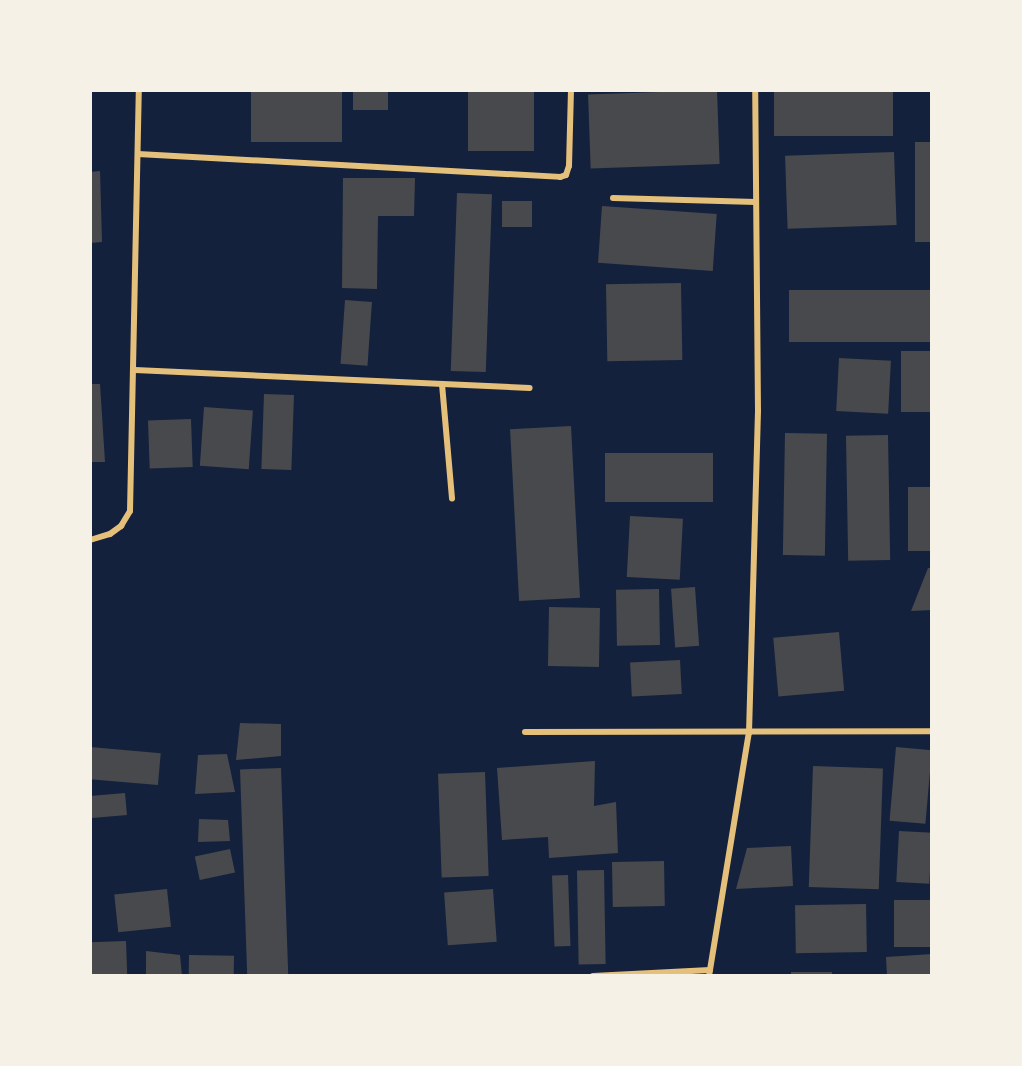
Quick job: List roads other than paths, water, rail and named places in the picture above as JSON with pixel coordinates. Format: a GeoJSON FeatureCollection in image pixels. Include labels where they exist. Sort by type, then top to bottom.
{"type":"FeatureCollection","features":[{"type":"Feature","properties":{"kind":"street"},"geometry":{"type":"LineString","coordinates":[[90,540],[110,534],[121,526],[130,511],[140,90]]}},
{"type":"Feature","properties":{"kind":"street"},"geometry":{"type":"LineString","coordinates":[[138,154],[560,177],[566,175],[569,166],[571,90]]}},
{"type":"Feature","properties":{"kind":"street"},"geometry":{"type":"LineString","coordinates":[[593,976],[709,973],[749,733],[758,411],[755,90]]}},
{"type":"Feature","properties":{"kind":"street"},"geometry":{"type":"LineString","coordinates":[[613,198],[756,202]]}},
{"type":"Feature","properties":{"kind":"street"},"geometry":{"type":"LineString","coordinates":[[135,370],[530,388]]}},
{"type":"Feature","properties":{"kind":"street"},"geometry":{"type":"LineString","coordinates":[[442,384],[452,499]]}},
{"type":"Feature","properties":{"kind":"street"},"geometry":{"type":"LineString","coordinates":[[525,732],[932,731]]}}]}
